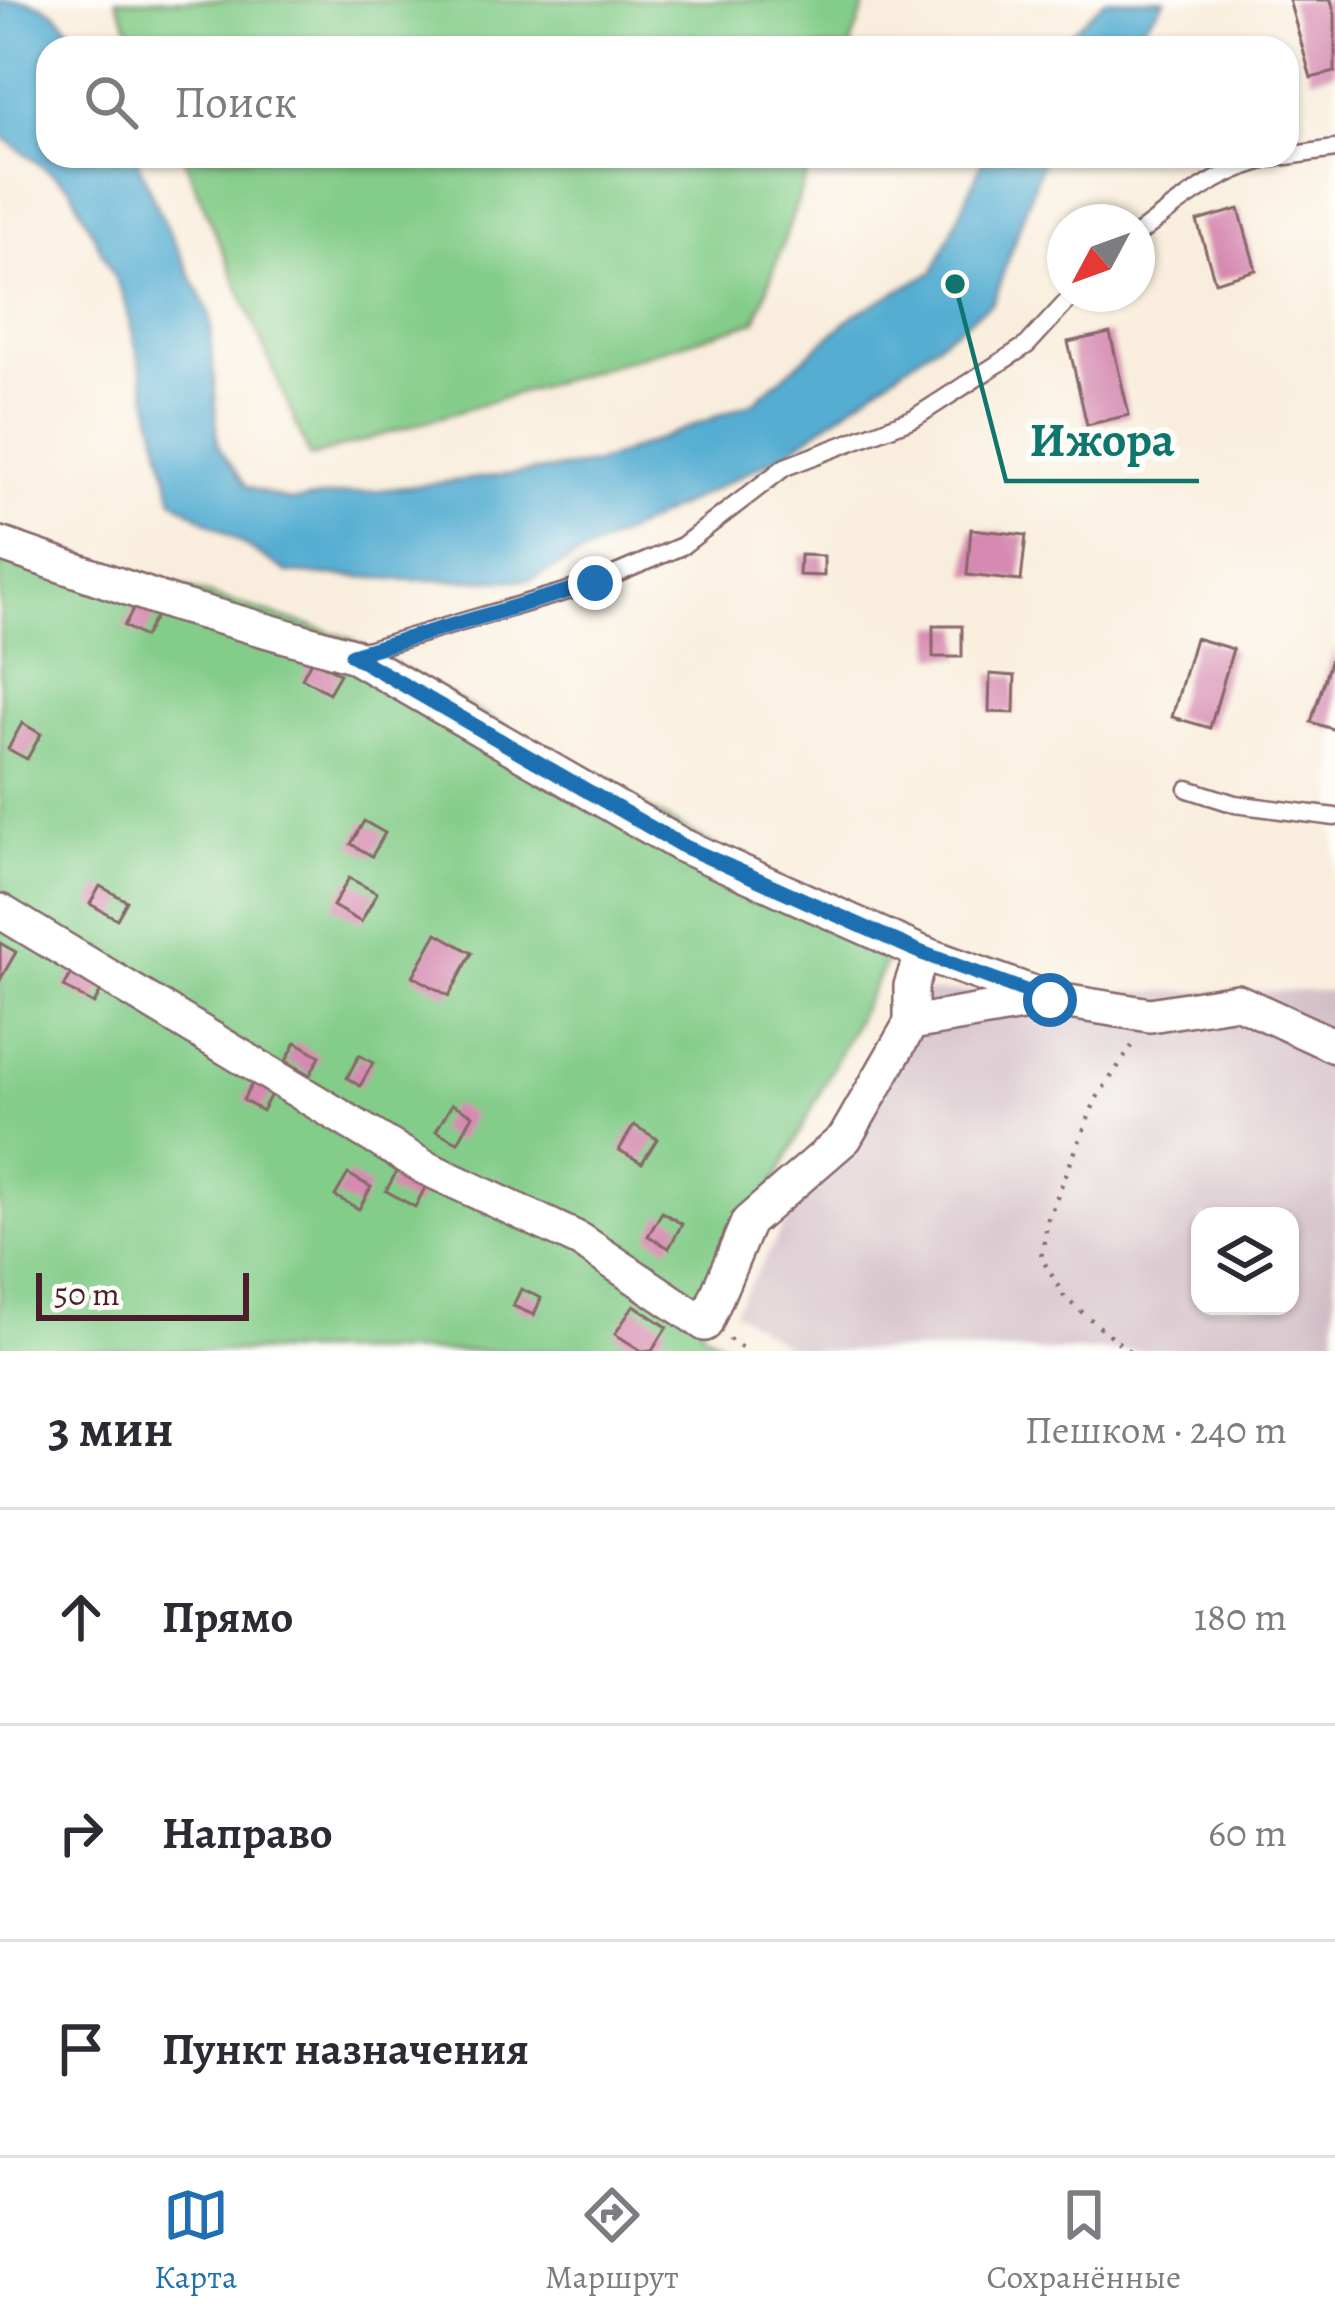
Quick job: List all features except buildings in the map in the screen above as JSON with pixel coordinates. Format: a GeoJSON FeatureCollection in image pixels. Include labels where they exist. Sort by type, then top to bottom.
{"type":"FeatureCollection","features":[{"type":"Feature","properties":{"kind":"street"},"geometry":{"type":"LineString","coordinates":[[0,544],[174,604],[352,655],[681,845],[922,953],[1050,1000],[1150,1015],[1237,1001],[1335,1046]]}},
{"type":"Feature","properties":{"kind":"street"},"geometry":{"type":"LineString","coordinates":[[0,910],[424,1166],[580,1240],[705,1324],[748,1222],[845,1138],[911,1023],[911,986],[922,953]]}},
{"type":"Feature","properties":{"kind":"street"},"geometry":{"type":"LineString","coordinates":[[911,1023],[1050,1000]]}},
{"type":"Feature","properties":{"kind":"lane"},"geometry":{"type":"LineString","coordinates":[[1299,154],[1335,149]]}},
{"type":"Feature","properties":{"kind":"lane"},"geometry":{"type":"LineString","coordinates":[[1155,221],[1200,186],[1242,168]]}},
{"type":"Feature","properties":{"kind":"lane"},"geometry":{"type":"LineString","coordinates":[[352,655],[595,583],[682,546],[785,467],[914,418],[1027,345],[1057,312]]}},
{"type":"Feature","properties":{"kind":"lane"},"geometry":{"type":"LineString","coordinates":[[1188,789],[1235,804],[1335,817]]}},
{"type":"Feature","properties":{"kind":"path"},"geometry":{"type":"LineString","coordinates":[[1130,1351],[1065,1298],[1041,1257],[1048,1219],[1096,1099],[1150,1015]]}},
{"type":"Feature","properties":{"kind":"shaded area"},"geometry":{"type":"Polygon","coordinates":[[[1335,991],[1335,1351],[794,1351],[734,1311],[921,992],[1335,991]]]}},
{"type":"Feature","properties":{"kind":"green space"},"geometry":{"type":"Polygon","coordinates":[[[116,0],[867,0],[854,36],[132,36],[116,0]]]}},
{"type":"Feature","properties":{"kind":"green space"},"geometry":{"type":"Polygon","coordinates":[[[188,168],[809,168],[756,321],[310,457],[188,168]]]}},
{"type":"Feature","properties":{"kind":"green space"},"geometry":{"type":"Polygon","coordinates":[[[0,531],[349,638],[893,948],[700,1330],[733,1351],[0,1351],[0,531]]]}},
{"type":"Feature","properties":{"kind":"water"},"geometry":{"type":"Polygon","coordinates":[[[0,0],[30,2],[50,9],[75,36],[36,36],[36,162],[0,135],[0,0]]]}},
{"type":"Feature","properties":{"kind":"water"},"geometry":{"type":"Polygon","coordinates":[[[1105,0],[1165,0],[1135,36],[1068,36],[1105,0]]]}},
{"type":"Feature","properties":{"kind":"water"},"geometry":{"type":"Polygon","coordinates":[[[44,168],[141,168],[210,314],[218,446],[247,487],[290,501],[595,464],[754,402],[854,315],[934,271],[980,168],[1040,168],[993,302],[786,453],[531,580],[288,573],[173,500],[124,297],[70,187],[44,168]]]}},
{"type":"Feature","properties":{"kind":"place","name":"Ижора"},"geometry":{"type":"Point","coordinates":[955,284]}},
{"type":"Feature","properties":{"kind":"route"},"geometry":{"type":"LineString","coordinates":[[595,583],[352,655],[681,845],[922,953],[1050,1000]]}}]}
